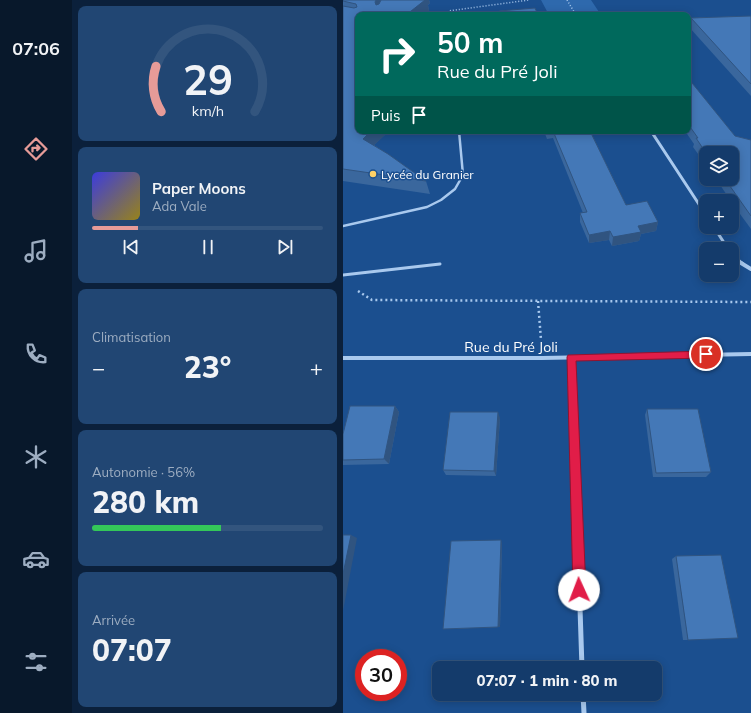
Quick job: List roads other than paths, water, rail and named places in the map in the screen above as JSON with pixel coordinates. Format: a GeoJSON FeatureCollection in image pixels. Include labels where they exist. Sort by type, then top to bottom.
{"type":"FeatureCollection","features":[{"type":"Feature","properties":{"kind":"street"},"geometry":{"type":"LineString","coordinates":[[653,134],[699,204]]}},
{"type":"Feature","properties":{"kind":"street"},"geometry":{"type":"LineString","coordinates":[[739,262],[751,269]]}},
{"type":"Feature","properties":{"kind":"street","name":"Rue du Pré Joli"},"geometry":{"type":"LineString","coordinates":[[343,358],[542,358],[751,354]]}},
{"type":"Feature","properties":{"kind":"street"},"geometry":{"type":"LineString","coordinates":[[571,357],[582,661]]}},
{"type":"Feature","properties":{"kind":"street"},"geometry":{"type":"LineString","coordinates":[[583,701],[584,713]]}},
{"type":"Feature","properties":{"kind":"lane"},"geometry":{"type":"LineString","coordinates":[[343,226],[427,207],[441,200],[455,189],[463,175],[459,134]]}},
{"type":"Feature","properties":{"kind":"lane"},"geometry":{"type":"LineString","coordinates":[[343,275],[440,264]]}},
{"type":"Feature","properties":{"kind":"place","name":"Lycée du Granier"},"geometry":{"type":"Point","coordinates":[373,174]}}]}
